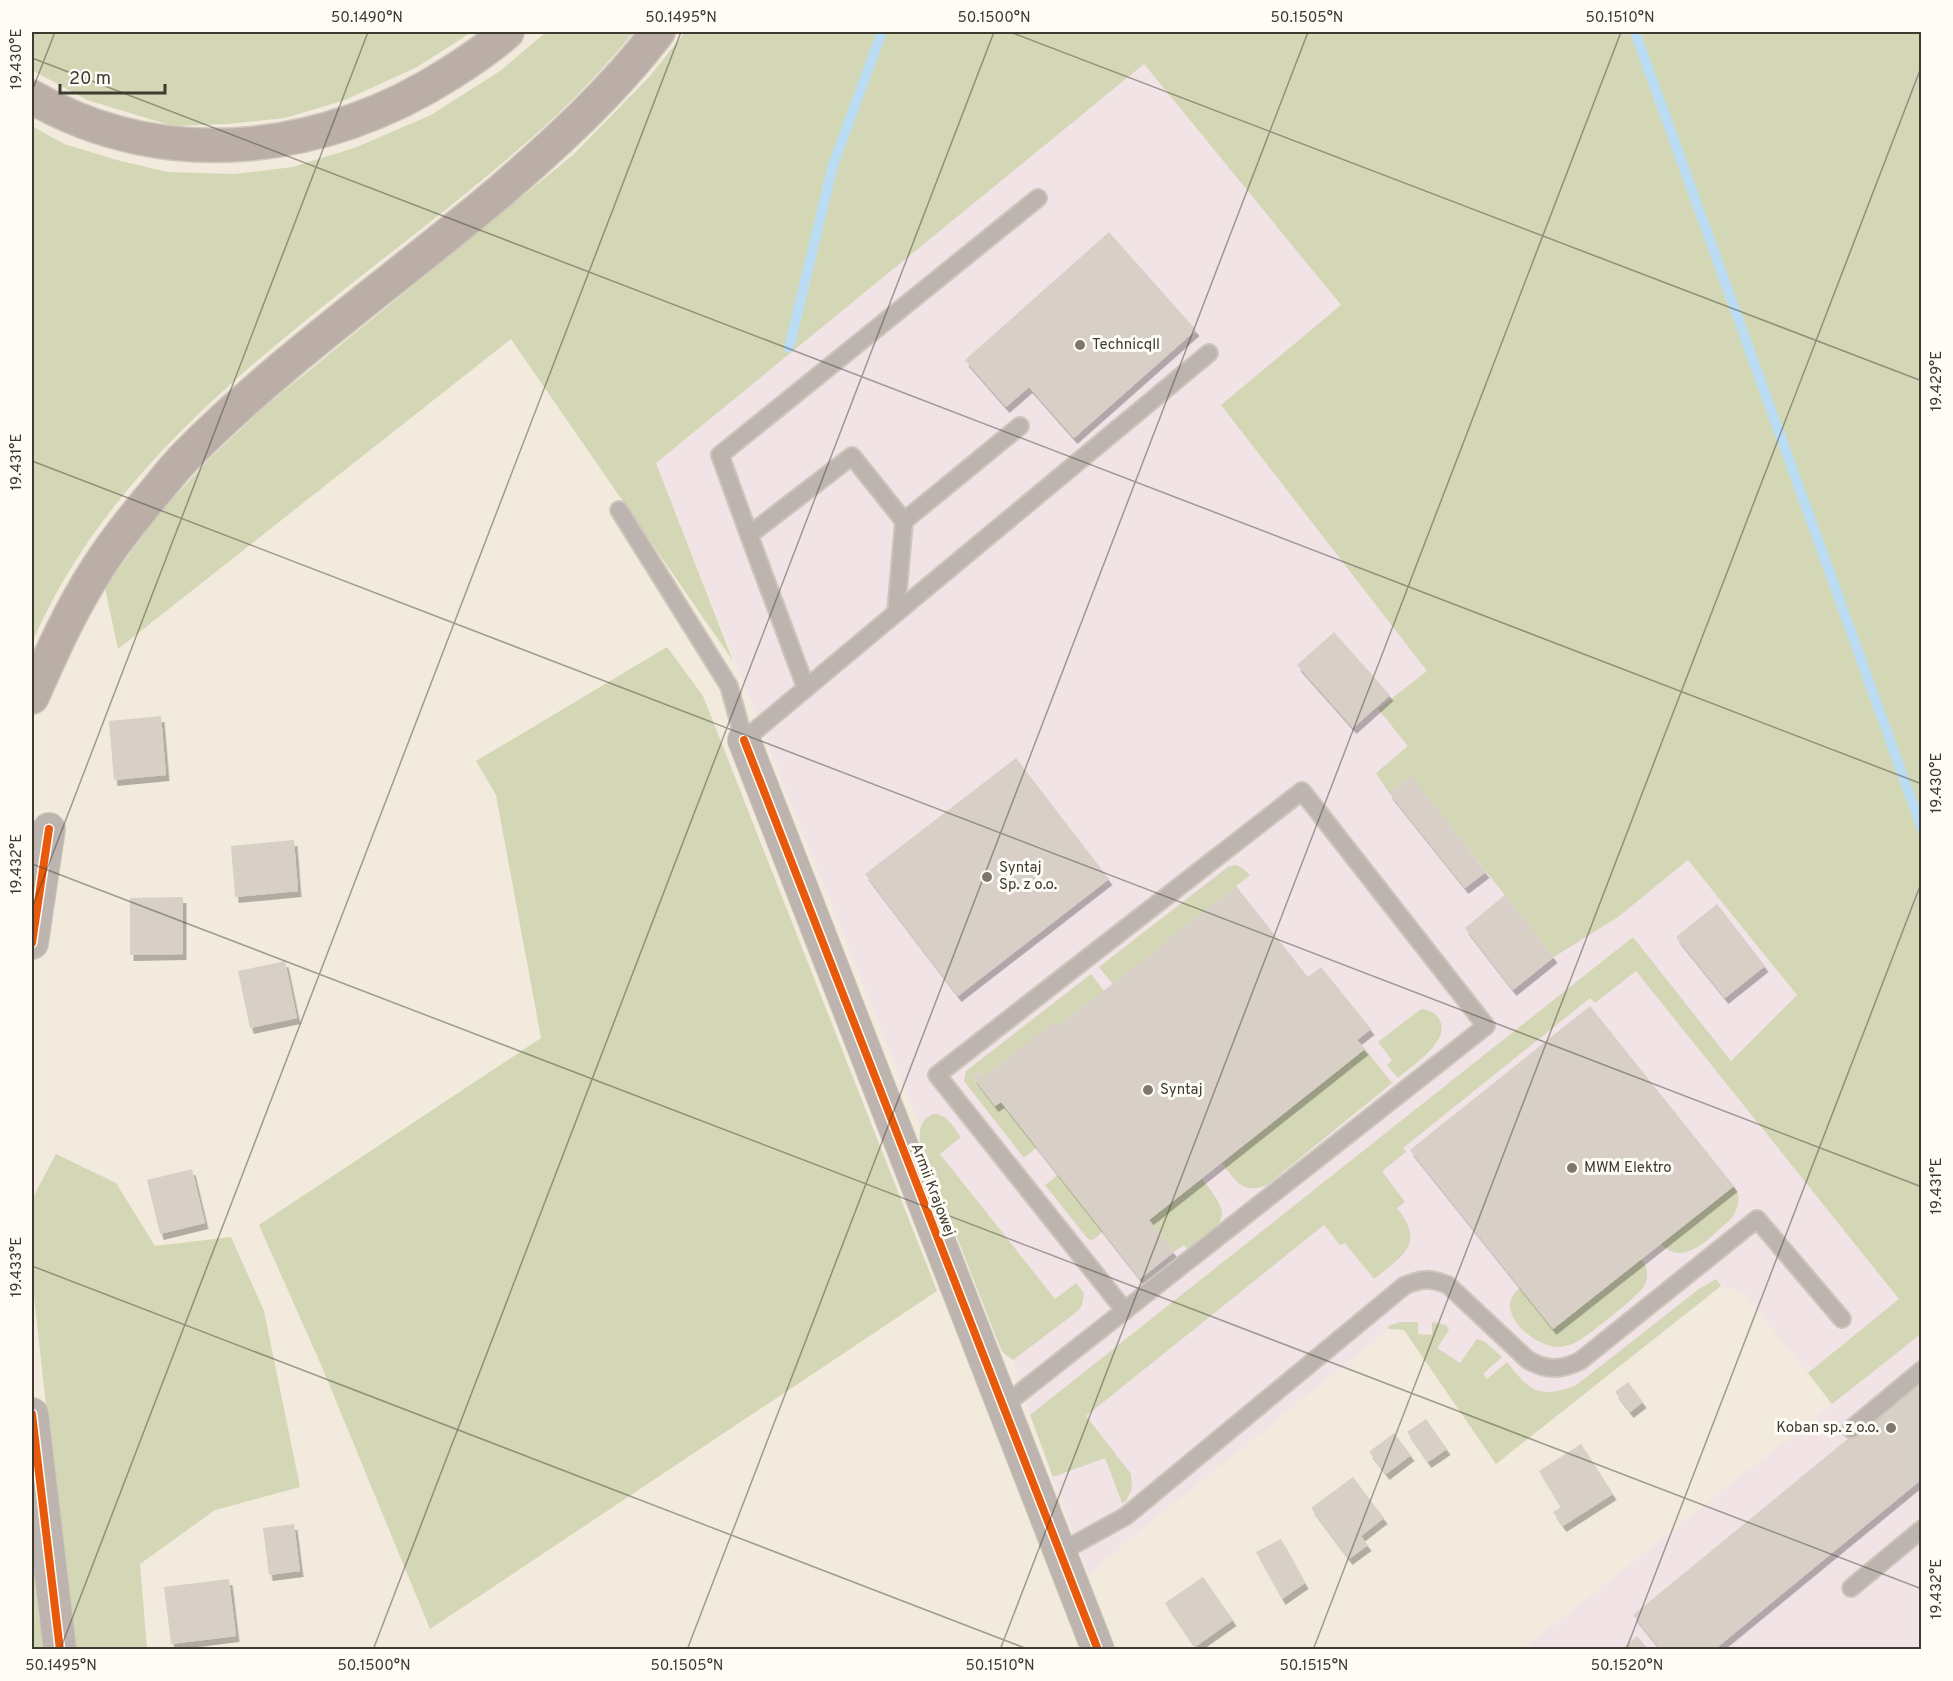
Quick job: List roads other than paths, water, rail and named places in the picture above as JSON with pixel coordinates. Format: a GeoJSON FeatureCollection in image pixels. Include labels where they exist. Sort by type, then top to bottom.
{"type":"FeatureCollection","features":[{"type":"Feature","properties":{"kind":"highway"},"geometry":{"type":"LineString","coordinates":[[32,97],[76,118],[114,132],[152,142],[242,146],[287,140],[377,112],[423,90],[465,64],[507,32]]}},
{"type":"Feature","properties":{"kind":"highway"},"geometry":{"type":"LineString","coordinates":[[32,697],[74,608],[97,568],[137,513],[184,457],[272,375],[440,243],[562,139],[620,78],[658,32]]}},
{"type":"Feature","properties":{"kind":"street","name":"Armii Krajowej"},"geometry":{"type":"LineString","coordinates":[[744,740],[1098,1650]]}},
{"type":"Feature","properties":{"kind":"street"},"geometry":{"type":"LineString","coordinates":[[32,943],[49,829]]}},
{"type":"Feature","properties":{"kind":"street"},"geometry":{"type":"LineString","coordinates":[[32,1414],[60,1650]]}},
{"type":"Feature","properties":{"kind":"lane"},"geometry":{"type":"LineString","coordinates":[[806,688],[720,455],[1038,198]]}},
{"type":"Feature","properties":{"kind":"lane"},"geometry":{"type":"LineString","coordinates":[[619,510],[729,686],[744,740],[1209,352]]}},
{"type":"Feature","properties":{"kind":"lane"},"geometry":{"type":"LineString","coordinates":[[904,521],[1020,426]]}},
{"type":"Feature","properties":{"kind":"lane"},"geometry":{"type":"LineString","coordinates":[[749,535],[852,456],[904,521],[896,613]]}},
{"type":"Feature","properties":{"kind":"lane"},"geometry":{"type":"LineString","coordinates":[[1002,1407],[1125,1311],[1486,1026],[1302,791],[937,1075],[1125,1311]]}},
{"type":"Feature","properties":{"kind":"lane"},"geometry":{"type":"LineString","coordinates":[[1059,1553],[1126,1516],[1404,1286],[1418,1280],[1434,1280],[1448,1285],[1528,1360],[1539,1367],[1553,1370],[1565,1368],[1580,1361],[1756,1219],[1842,1319]]}},
{"type":"Feature","properties":{"kind":"lane"},"geometry":{"type":"LineString","coordinates":[[1851,1429],[1922,1370]]}},
{"type":"Feature","properties":{"kind":"lane"},"geometry":{"type":"LineString","coordinates":[[1851,1588],[1922,1529]]}},
{"type":"Feature","properties":{"kind":"waterway"},"geometry":{"type":"LineString","coordinates":[[789,348],[833,165],[882,32]]}},
{"type":"Feature","properties":{"kind":"waterway"},"geometry":{"type":"LineString","coordinates":[[1635,32],[1922,829]]}},
{"type":"Feature","properties":{"kind":"place","name":"Technicqll"},"geometry":{"type":"Point","coordinates":[1080,345]}},
{"type":"Feature","properties":{"kind":"place","name":"Syntaj Sp. z o.o."},"geometry":{"type":"Point","coordinates":[987,877]}},
{"type":"Feature","properties":{"kind":"place","name":"Syntaj"},"geometry":{"type":"Point","coordinates":[1148,1090]}},
{"type":"Feature","properties":{"kind":"place","name":"MWM Elektro"},"geometry":{"type":"Point","coordinates":[1572,1168]}},
{"type":"Feature","properties":{"kind":"place","name":"Koban sp. z o.o."},"geometry":{"type":"Point","coordinates":[1891,1428]}}]}
